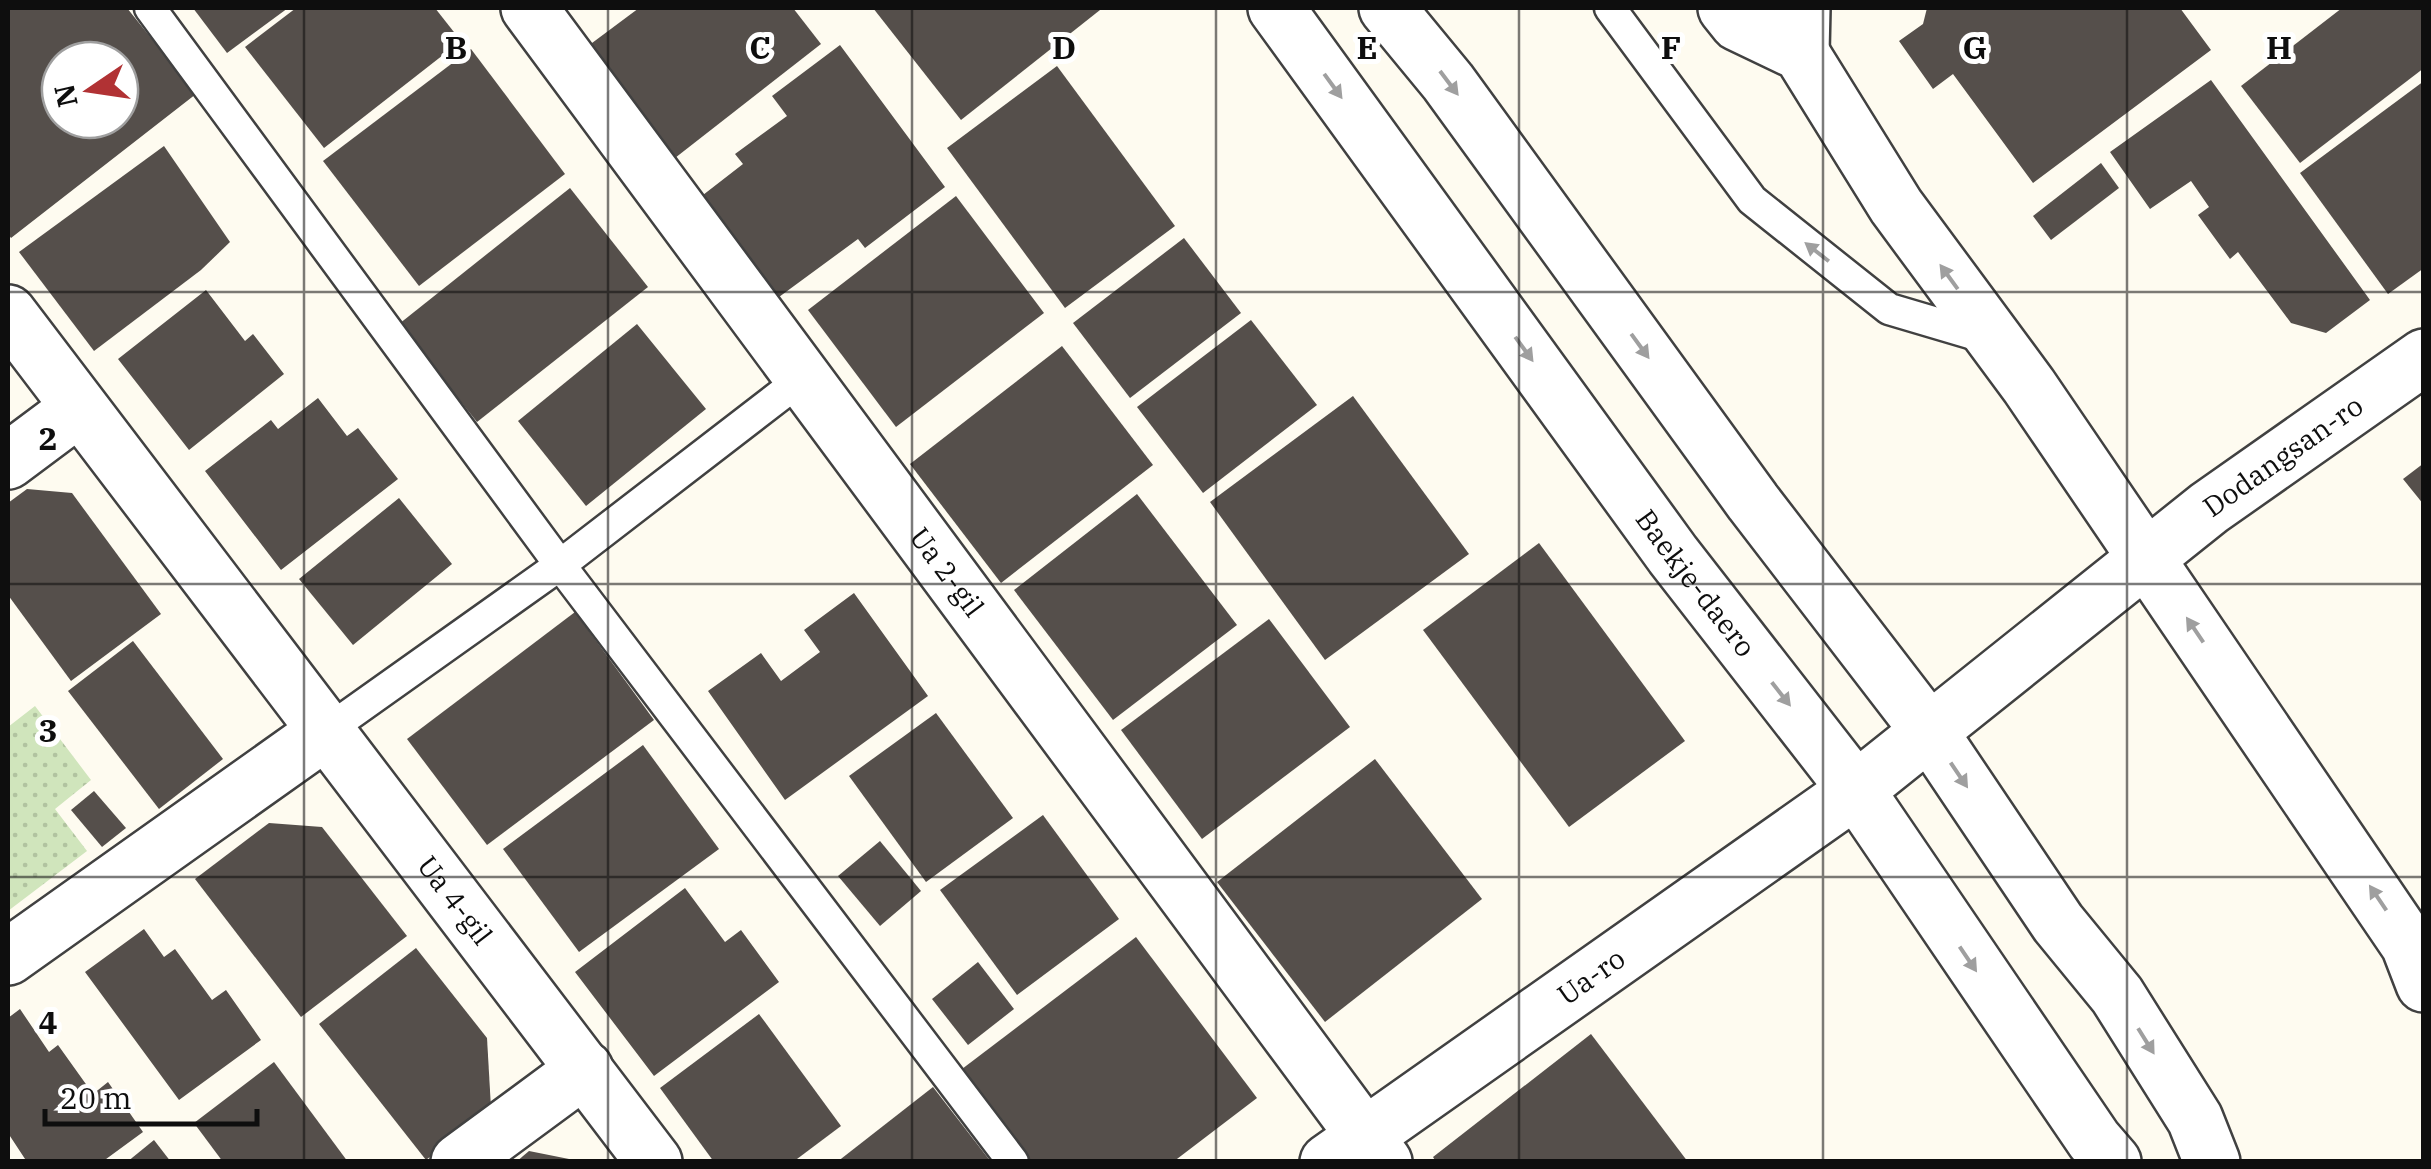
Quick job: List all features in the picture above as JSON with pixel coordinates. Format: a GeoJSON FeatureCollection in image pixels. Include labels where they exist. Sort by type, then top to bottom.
{"type":"FeatureCollection","features":[{"type":"Feature","properties":{"kind":"street","name":"Ua 2-gil"},"geometry":{"type":"LineString","coordinates":[[529,8],[804,377],[1359,1153]]}},
{"type":"Feature","properties":{"kind":"street","name":"Baekje-daero"},"geometry":{"type":"LineString","coordinates":[[1276,8],[1674,556],[1856,790],[1984,982],[2113,1162]]}},
{"type":"Feature","properties":{"kind":"street"},"geometry":{"type":"LineString","coordinates":[[1387,8],[1448,82],[1753,502],[1929,731],[2058,922],[2117,994],[2196,1119],[2212,1162]]}},
{"type":"Feature","properties":{"kind":"street"},"geometry":{"type":"LineString","coordinates":[[1726,8],[1738,23],[1801,30],[1896,206],[2146,557],[2419,959]]}},
{"type":"Feature","properties":{"kind":"street","name":"Ua 4-gil"},"geometry":{"type":"LineString","coordinates":[[8,313],[654,1162]]}},
{"type":"Feature","properties":{"kind":"street","name":"Dodangsan-ro"},"geometry":{"type":"LineString","coordinates":[[1929,731],[2209,508],[2424,357]]}},
{"type":"Feature","properties":{"kind":"street"},"geometry":{"type":"LineString","coordinates":[[8,461],[79,408]]}},
{"type":"Feature","properties":{"kind":"street","name":"Ua-ro"},"geometry":{"type":"LineString","coordinates":[[1359,1153],[1856,790],[1929,731]]}},
{"type":"Feature","properties":{"kind":"street"},"geometry":{"type":"LineString","coordinates":[[8,958],[325,732]]}},
{"type":"Feature","properties":{"kind":"street"},"geometry":{"type":"LineString","coordinates":[[459,1162],[585,1069]]}},
{"type":"Feature","properties":{"kind":"lane"},"geometry":{"type":"LineString","coordinates":[[150,8],[560,566],[1013,1162]]}},
{"type":"Feature","properties":{"kind":"lane"},"geometry":{"type":"LineString","coordinates":[[1610,8],[1752,200],[1889,309],[1995,340]]}},
{"type":"Feature","properties":{"kind":"lane"},"geometry":{"type":"LineString","coordinates":[[325,732],[560,566],[804,377]]}},
{"type":"Feature","properties":{"kind":"green space"},"geometry":{"type":"Polygon","coordinates":[[[35,706],[91,780],[55,809],[87,851],[8,911],[8,727],[35,706]]]}},
{"type":"Feature","properties":{"kind":"building"},"geometry":{"type":"Polygon","coordinates":[[[8,8],[127,8],[196,94],[140,138],[140,40],[40,40],[40,140],[137,140],[11,238],[8,8]]]}},
{"type":"Feature","properties":{"kind":"building"},"geometry":{"type":"Polygon","coordinates":[[[193,8],[288,8],[227,53],[193,8]]]}},
{"type":"Feature","properties":{"kind":"building"},"geometry":{"type":"Polygon","coordinates":[[[296,8],[435,8],[461,41],[324,148],[245,47],[296,8]]]}},
{"type":"Feature","properties":{"kind":"building"},"geometry":{"type":"Polygon","coordinates":[[[639,8],[793,8],[821,44],[675,158],[588,46],[639,8]]]}},
{"type":"Feature","properties":{"kind":"building"},"geometry":{"type":"Polygon","coordinates":[[[873,8],[1098,8],[1100,10],[961,120],[873,8]]]}},
{"type":"Feature","properties":{"kind":"building"},"geometry":{"type":"Polygon","coordinates":[[[1927,8],[2180,8],[2211,50],[2033,183],[1953,74],[1933,89],[1899,41],[1923,24],[1927,8]]]}},
{"type":"Feature","properties":{"kind":"building"},"geometry":{"type":"Polygon","coordinates":[[[2342,8],[2424,8],[2424,68],[2300,163],[2241,86],[2342,8]]]}},
{"type":"Feature","properties":{"kind":"building"},"geometry":{"type":"Polygon","coordinates":[[[840,45],[945,187],[865,248],[858,239],[779,297],[703,195],[743,164],[735,154],[787,116],[772,96],[840,45]]]}},
{"type":"Feature","properties":{"kind":"building"},"geometry":{"type":"Polygon","coordinates":[[[471,49],[565,174],[419,286],[323,161],[471,49]]]}},
{"type":"Feature","properties":{"kind":"building"},"geometry":{"type":"Polygon","coordinates":[[[1057,66],[1175,226],[1065,308],[947,148],[1057,66]]]}},
{"type":"Feature","properties":{"kind":"building"},"geometry":{"type":"Polygon","coordinates":[[[2211,80],[2370,300],[2326,333],[2291,323],[2238,252],[2230,259],[2198,215],[2209,207],[2191,181],[2150,209],[2110,152],[2211,80]]]}},
{"type":"Feature","properties":{"kind":"building"},"geometry":{"type":"Polygon","coordinates":[[[2424,81],[2424,268],[2388,294],[2300,173],[2424,81]]]}},
{"type":"Feature","properties":{"kind":"building"},"geometry":{"type":"Polygon","coordinates":[[[164,146],[230,242],[201,270],[94,351],[19,252],[164,146]]]}},
{"type":"Feature","properties":{"kind":"building"},"geometry":{"type":"Polygon","coordinates":[[[2101,163],[2119,188],[2051,240],[2033,216],[2101,163]]]}},
{"type":"Feature","properties":{"kind":"building"},"geometry":{"type":"Polygon","coordinates":[[[570,188],[648,287],[477,422],[399,324],[570,188]]]}},
{"type":"Feature","properties":{"kind":"building"},"geometry":{"type":"Polygon","coordinates":[[[956,196],[1044,313],[896,427],[808,310],[956,196]]]}},
{"type":"Feature","properties":{"kind":"building"},"geometry":{"type":"Polygon","coordinates":[[[1184,238],[1241,313],[1130,398],[1073,323],[1184,238]]]}},
{"type":"Feature","properties":{"kind":"building"},"geometry":{"type":"Polygon","coordinates":[[[206,290],[245,341],[253,334],[284,374],[189,450],[118,359],[206,290]]]}},
{"type":"Feature","properties":{"kind":"building"},"geometry":{"type":"Polygon","coordinates":[[[1251,320],[1317,405],[1203,493],[1137,407],[1251,320]]]}},
{"type":"Feature","properties":{"kind":"building"},"geometry":{"type":"Polygon","coordinates":[[[637,324],[706,409],[586,506],[518,421],[637,324]]]}},
{"type":"Feature","properties":{"kind":"building"},"geometry":{"type":"Polygon","coordinates":[[[1062,346],[1153,465],[1001,583],[910,464],[1062,346]]]}},
{"type":"Feature","properties":{"kind":"building"},"geometry":{"type":"Polygon","coordinates":[[[1353,396],[1469,554],[1325,660],[1210,502],[1353,396]]]}},
{"type":"Feature","properties":{"kind":"building"},"geometry":{"type":"Polygon","coordinates":[[[318,398],[347,436],[358,428],[398,479],[281,570],[205,471],[271,420],[278,429],[318,398]]]}},
{"type":"Feature","properties":{"kind":"building"},"geometry":{"type":"Polygon","coordinates":[[[2424,463],[2424,505],[2403,479],[2424,463]]]}},
{"type":"Feature","properties":{"kind":"building"},"geometry":{"type":"Polygon","coordinates":[[[27,489],[72,493],[161,614],[71,681],[8,595],[8,503],[27,489]]]}},
{"type":"Feature","properties":{"kind":"building"},"geometry":{"type":"Polygon","coordinates":[[[1137,494],[1237,625],[1113,720],[1014,590],[1137,494]]]}},
{"type":"Feature","properties":{"kind":"building"},"geometry":{"type":"Polygon","coordinates":[[[399,498],[452,564],[353,645],[299,579],[399,498]]]}},
{"type":"Feature","properties":{"kind":"building"},"geometry":{"type":"Polygon","coordinates":[[[1539,543],[1685,741],[1569,827],[1423,630],[1539,543]]]}},
{"type":"Feature","properties":{"kind":"building"},"geometry":{"type":"Polygon","coordinates":[[[854,593],[928,696],[785,800],[708,691],[761,653],[781,681],[820,652],[804,630],[854,593]]]}},
{"type":"Feature","properties":{"kind":"building"},"geometry":{"type":"Polygon","coordinates":[[[575,612],[654,720],[487,845],[407,739],[575,612]]]}},
{"type":"Feature","properties":{"kind":"building"},"geometry":{"type":"Polygon","coordinates":[[[1269,619],[1350,727],[1202,839],[1121,730],[1269,619]]]}},
{"type":"Feature","properties":{"kind":"building"},"geometry":{"type":"Polygon","coordinates":[[[133,641],[223,759],[159,809],[68,691],[133,641]]]}},
{"type":"Feature","properties":{"kind":"building"},"geometry":{"type":"Polygon","coordinates":[[[936,713],[1013,818],[926,882],[849,776],[936,713]]]}},
{"type":"Feature","properties":{"kind":"building"},"geometry":{"type":"Polygon","coordinates":[[[643,745],[719,849],[579,952],[503,849],[643,745]]]}},
{"type":"Feature","properties":{"kind":"building"},"geometry":{"type":"Polygon","coordinates":[[[1375,759],[1482,899],[1325,1022],[1217,882],[1375,759]]]}},
{"type":"Feature","properties":{"kind":"building"},"geometry":{"type":"Polygon","coordinates":[[[94,791],[126,828],[102,847],[71,810],[94,791]]]}},
{"type":"Feature","properties":{"kind":"building"},"geometry":{"type":"Polygon","coordinates":[[[1043,815],[1119,919],[1017,995],[940,890],[1043,815]]]}},
{"type":"Feature","properties":{"kind":"building"},"geometry":{"type":"Polygon","coordinates":[[[269,823],[322,827],[407,936],[301,1017],[195,879],[269,823]]]}},
{"type":"Feature","properties":{"kind":"building"},"geometry":{"type":"Polygon","coordinates":[[[880,841],[921,891],[880,926],[838,876],[880,841]]]}},
{"type":"Feature","properties":{"kind":"building"},"geometry":{"type":"Polygon","coordinates":[[[685,888],[725,942],[741,930],[779,982],[654,1076],[575,972],[685,888]]]}},
{"type":"Feature","properties":{"kind":"building"},"geometry":{"type":"Polygon","coordinates":[[[144,929],[164,957],[175,949],[212,1000],[226,990],[261,1040],[179,1100],[85,972],[144,929]]]}},
{"type":"Feature","properties":{"kind":"building"},"geometry":{"type":"Polygon","coordinates":[[[1136,937],[1257,1098],[1173,1162],[1032,1162],[962,1069],[1136,937]]]}},
{"type":"Feature","properties":{"kind":"building"},"geometry":{"type":"Polygon","coordinates":[[[416,948],[487,1038],[491,1108],[426,1160],[319,1024],[416,948]]]}},
{"type":"Feature","properties":{"kind":"building"},"geometry":{"type":"Polygon","coordinates":[[[978,962],[1014,1009],[968,1045],[932,999],[978,962]]]}},
{"type":"Feature","properties":{"kind":"building"},"geometry":{"type":"Polygon","coordinates":[[[20,1009],[49,1052],[58,1045],[93,1094],[108,1082],[143,1132],[102,1162],[27,1162],[8,1133],[8,1018],[20,1009]]]}},
{"type":"Feature","properties":{"kind":"building"},"geometry":{"type":"Polygon","coordinates":[[[759,1014],[841,1126],[793,1162],[714,1162],[660,1088],[759,1014]]]}},
{"type":"Feature","properties":{"kind":"building"},"geometry":{"type":"Polygon","coordinates":[[[1591,1034],[1688,1162],[1436,1162],[1433,1157],[1591,1034]]]}},
{"type":"Feature","properties":{"kind":"building"},"geometry":{"type":"Polygon","coordinates":[[[274,1062],[348,1162],[223,1162],[194,1123],[274,1062]]]}},
{"type":"Feature","properties":{"kind":"building"},"geometry":{"type":"Polygon","coordinates":[[[933,1087],[991,1162],[837,1162],[933,1087]]]}},
{"type":"Feature","properties":{"kind":"building"},"geometry":{"type":"Polygon","coordinates":[[[154,1140],[171,1162],[127,1162],[154,1140]]]}},
{"type":"Feature","properties":{"kind":"building"},"geometry":{"type":"Polygon","coordinates":[[[529,1151],[574,1160],[574,1162],[516,1162],[529,1151]]]}}]}
